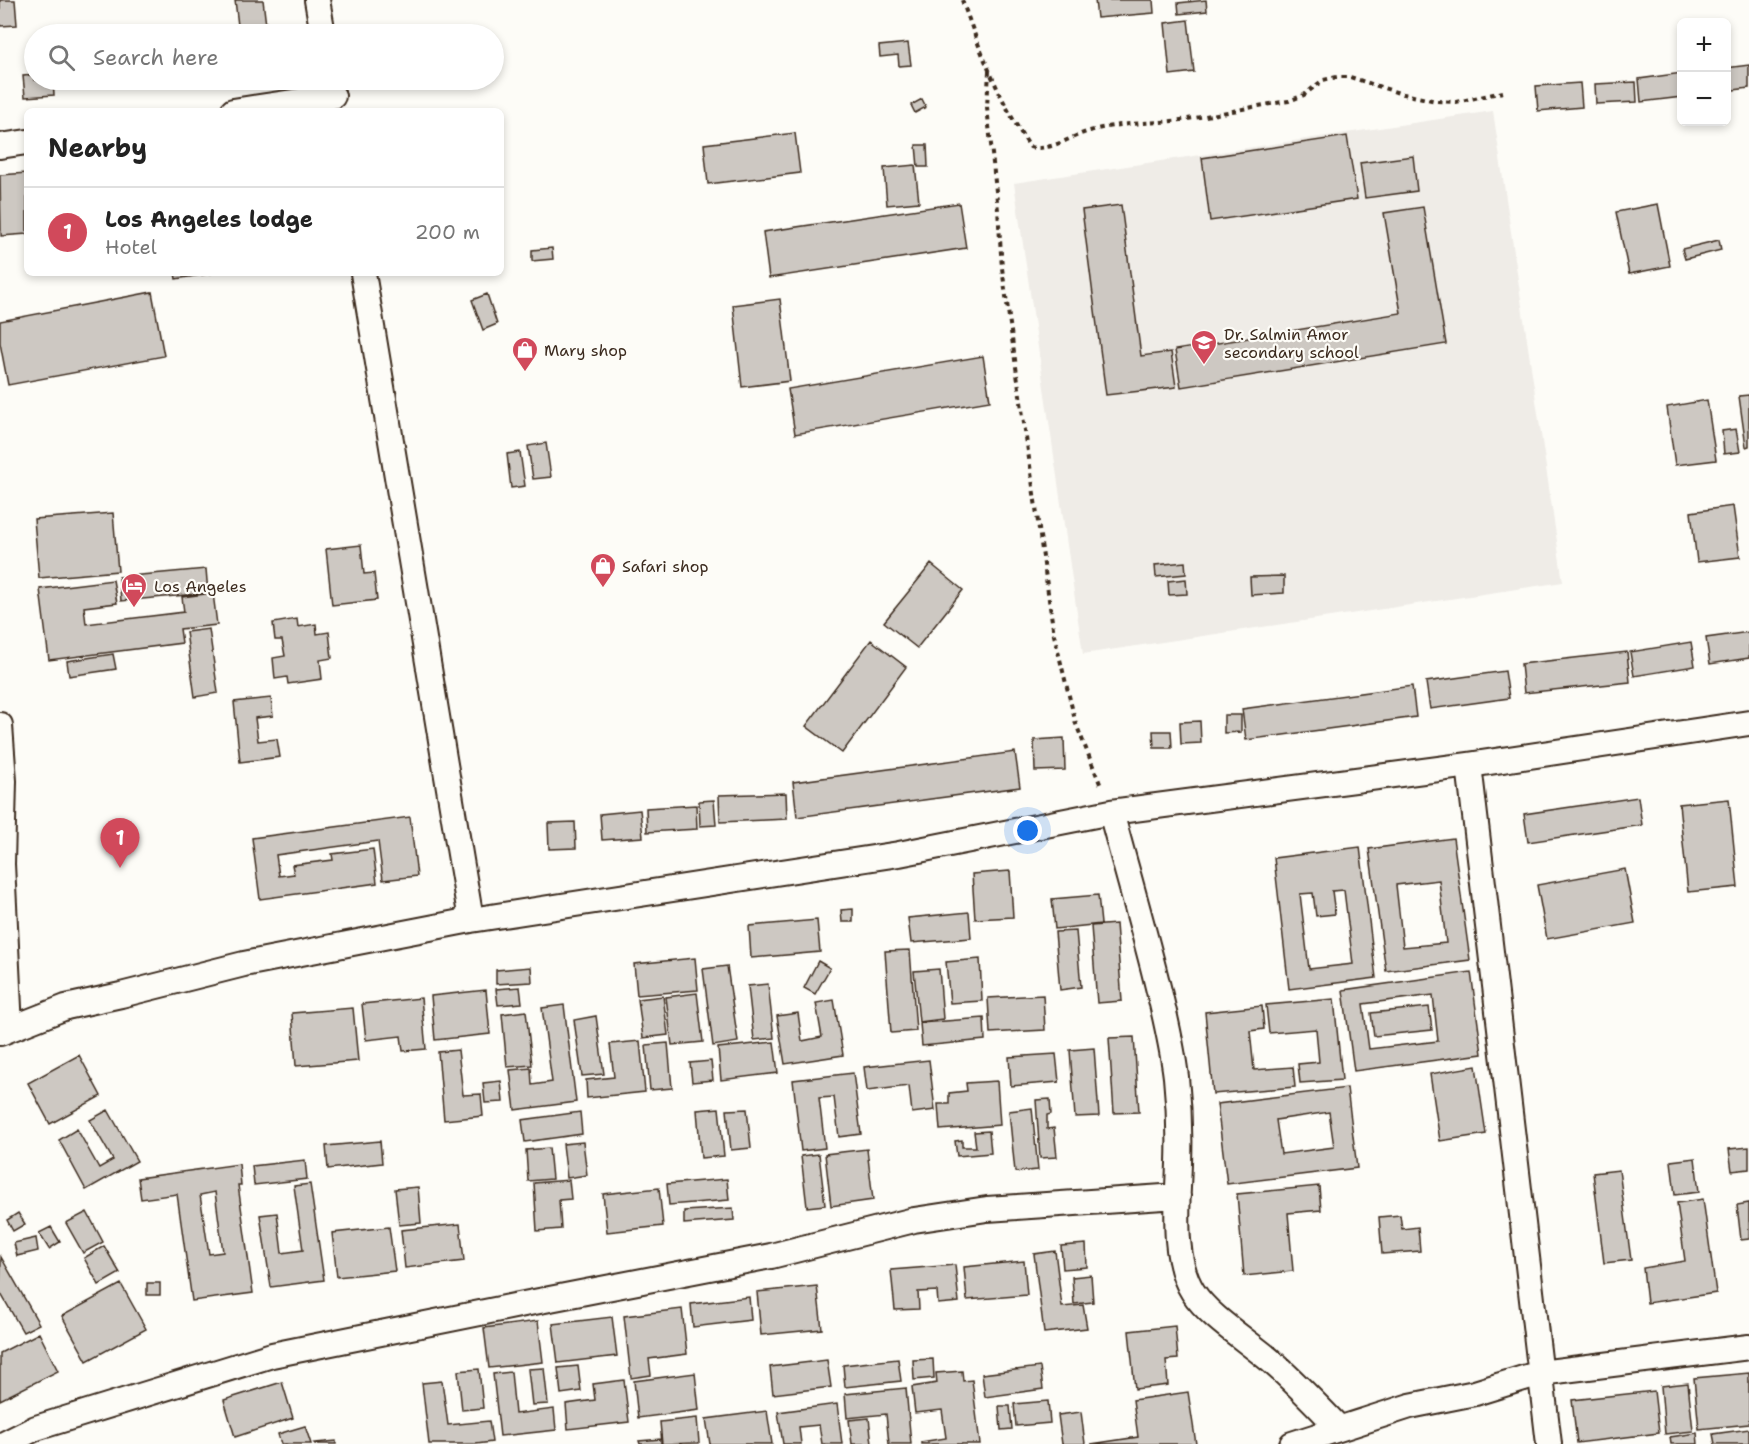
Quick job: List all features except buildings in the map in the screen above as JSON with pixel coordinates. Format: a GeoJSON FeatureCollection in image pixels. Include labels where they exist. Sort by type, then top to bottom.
{"type":"FeatureCollection","features":[{"type":"Feature","properties":{"kind":"street"},"geometry":{"type":"LineString","coordinates":[[317,0],[321,24]]}},
{"type":"Feature","properties":{"kind":"street"},"geometry":{"type":"LineString","coordinates":[[253,108],[333,96]]}},
{"type":"Feature","properties":{"kind":"street"},"geometry":{"type":"LineString","coordinates":[[0,146],[24,142]]}},
{"type":"Feature","properties":{"kind":"street"},"geometry":{"type":"LineString","coordinates":[[364,276],[471,920]]}},
{"type":"Feature","properties":{"kind":"street"},"geometry":{"type":"LineString","coordinates":[[0,725],[5,1031],[66,1007],[244,964],[471,920],[899,854],[1111,812],[1469,765],[1749,723]]}},
{"type":"Feature","properties":{"kind":"street"},"geometry":{"type":"LineString","coordinates":[[1469,765],[1549,1444]]}},
{"type":"Feature","properties":{"kind":"street"},"geometry":{"type":"LineString","coordinates":[[1111,812],[1147,942],[1167,1026],[1176,1078],[1179,1144],[1177,1219],[1184,1276],[1204,1308],[1271,1360],[1305,1391],[1339,1428]]}},
{"type":"Feature","properties":{"kind":"street"},"geometry":{"type":"LineString","coordinates":[[4,1444],[36,1428],[272,1355],[771,1256],[914,1220],[987,1209],[1178,1196]]}},
{"type":"Feature","properties":{"kind":"street"},"geometry":{"type":"LineString","coordinates":[[1292,1444],[1410,1406],[1475,1393],[1540,1373],[1749,1347]]}},
{"type":"Feature","properties":{"kind":"path"},"geometry":{"type":"LineString","coordinates":[[962,0],[989,71],[1022,135],[1030,147],[1038,149],[1047,148],[1091,130],[1118,125],[1181,120],[1289,101],[1304,94],[1323,80],[1337,77],[1350,77],[1398,93],[1436,101],[1456,102],[1503,92]]}},
{"type":"Feature","properties":{"kind":"path"},"geometry":{"type":"LineString","coordinates":[[989,71],[987,107],[1002,268],[1054,635],[1076,724],[1111,812]]}},
{"type":"Feature","properties":{"kind":"shaded area"},"geometry":{"type":"Polygon","coordinates":[[[1493,111],[1563,582],[1083,654],[1014,183],[1493,111]]]}},
{"type":"Feature","properties":{"kind":"place","name":"Dr. Salmin Amor secondary school"},"geometry":{"type":"Point","coordinates":[1204,366]}},
{"type":"Feature","properties":{"kind":"place","name":"Mary shop"},"geometry":{"type":"Point","coordinates":[525,373]}},
{"type":"Feature","properties":{"kind":"place","name":"Safari shop"},"geometry":{"type":"Point","coordinates":[603,589]}},
{"type":"Feature","properties":{"kind":"place","name":"Los Angeles"},"geometry":{"type":"Point","coordinates":[134,609]}},
{"type":"Feature","properties":{"kind":"place","name":"Los Angeles lodge"},"geometry":{"type":"Point","coordinates":[120,868]}}]}
